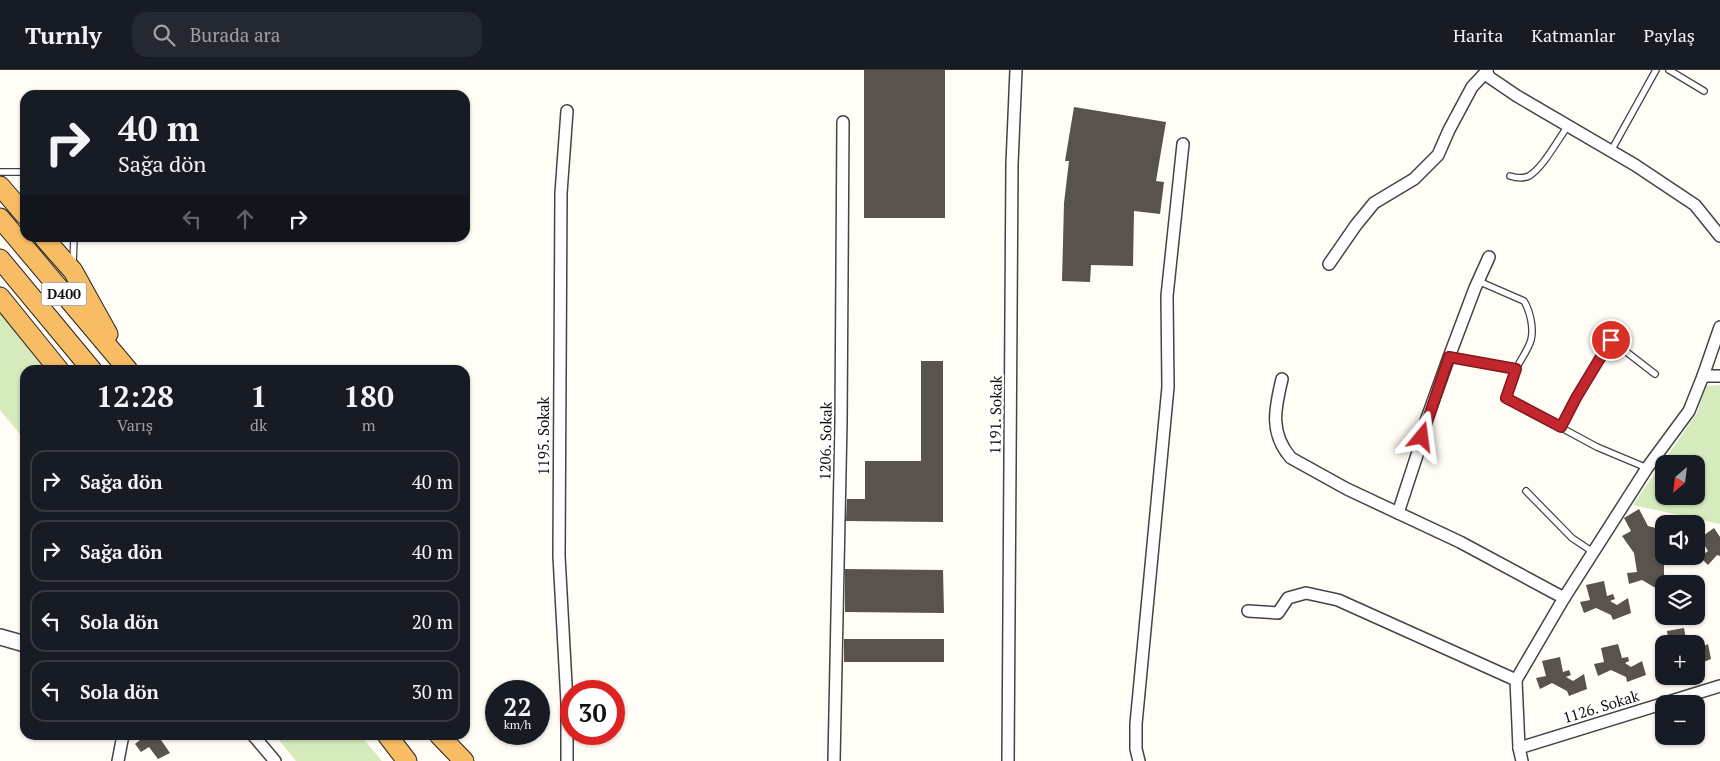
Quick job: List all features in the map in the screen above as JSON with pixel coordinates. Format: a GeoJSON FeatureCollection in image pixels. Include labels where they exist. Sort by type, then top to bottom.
{"type":"FeatureCollection","features":[{"type":"Feature","properties":{"kind":"highway"},"geometry":{"type":"LineString","coordinates":[[0,186],[20,209]]}},
{"type":"Feature","properties":{"kind":"highway","name":"D400"},"geometry":{"type":"LineString","coordinates":[[0,218],[20,242]]}},
{"type":"Feature","properties":{"kind":"highway","name":"D400"},"geometry":{"type":"LineString","coordinates":[[20,242],[124,365]]}},
{"type":"Feature","properties":{"kind":"highway"},"geometry":{"type":"LineString","coordinates":[[48,242],[73,271],[125,365]]}},
{"type":"Feature","properties":{"kind":"highway","name":"D400"},"geometry":{"type":"LineString","coordinates":[[0,259],[88,365]]}},
{"type":"Feature","properties":{"kind":"highway"},"geometry":{"type":"LineString","coordinates":[[0,297],[54,365]]}},
{"type":"Feature","properties":{"kind":"highway"},"geometry":{"type":"LineString","coordinates":[[391,740],[407,761]]}},
{"type":"Feature","properties":{"kind":"highway"},"geometry":{"type":"LineString","coordinates":[[435,740],[452,761]]}},
{"type":"Feature","properties":{"kind":"highway"},"geometry":{"type":"LineString","coordinates":[[444,740],[464,761]]}},
{"type":"Feature","properties":{"kind":"street","name":"1191. Sokak"},"geometry":{"type":"LineString","coordinates":[[1008,761],[1012,164],[1016,70]]}},
{"type":"Feature","properties":{"kind":"street"},"geometry":{"type":"LineString","coordinates":[[1329,264],[1374,203],[1414,179],[1438,155],[1472,87],[1486,71],[1489,77],[1496,82],[1611,151],[1695,205],[1720,236]]}},
{"type":"Feature","properties":{"kind":"street","name":"1195. Sokak"},"geometry":{"type":"LineString","coordinates":[[567,111],[561,193],[559,556],[567,703],[567,761]]}},
{"type":"Feature","properties":{"kind":"street","name":"1206. Sokak"},"geometry":{"type":"LineString","coordinates":[[834,761],[841,422],[843,122]]}},
{"type":"Feature","properties":{"kind":"street"},"geometry":{"type":"LineString","coordinates":[[1139,761],[1136,749],[1136,724],[1168,386],[1166,296],[1184,144]]}},
{"type":"Feature","properties":{"kind":"street"},"geometry":{"type":"LineString","coordinates":[[1398,513],[1426,421],[1478,281],[1489,257]]}},
{"type":"Feature","properties":{"kind":"street"},"geometry":{"type":"LineString","coordinates":[[1522,761],[1519,748],[1516,680],[1593,552],[1647,468],[1688,411],[1703,376],[1720,327]]}},
{"type":"Feature","properties":{"kind":"street"},"geometry":{"type":"LineString","coordinates":[[1703,376],[1720,376]]}},
{"type":"Feature","properties":{"kind":"street"},"geometry":{"type":"LineString","coordinates":[[1282,379],[1275,419],[1276,431],[1287,454],[1300,465],[1460,542],[1564,598]]}},
{"type":"Feature","properties":{"kind":"street"},"geometry":{"type":"LineString","coordinates":[[1248,611],[1278,613],[1288,598],[1306,593],[1338,600],[1516,680]]}},
{"type":"Feature","properties":{"kind":"street"},"geometry":{"type":"LineString","coordinates":[[0,637],[20,643]]}},
{"type":"Feature","properties":{"kind":"street","name":"1126. Sokak"},"geometry":{"type":"LineString","coordinates":[[1519,748],[1720,686]]}},
{"type":"Feature","properties":{"kind":"street"},"geometry":{"type":"LineString","coordinates":[[118,761],[122,740]]}},
{"type":"Feature","properties":{"kind":"street"},"geometry":{"type":"LineString","coordinates":[[257,740],[275,761]]}},
{"type":"Feature","properties":{"kind":"lane"},"geometry":{"type":"LineString","coordinates":[[1611,151],[1656,70]]}},
{"type":"Feature","properties":{"kind":"lane"},"geometry":{"type":"LineString","coordinates":[[1669,70],[1704,91]]}},
{"type":"Feature","properties":{"kind":"lane"},"geometry":{"type":"LineString","coordinates":[[1510,176],[1522,178],[1533,173],[1568,126]]}},
{"type":"Feature","properties":{"kind":"lane"},"geometry":{"type":"LineString","coordinates":[[0,172],[20,172]]}},
{"type":"Feature","properties":{"kind":"lane"},"geometry":{"type":"LineString","coordinates":[[73,271],[74,242]]}},
{"type":"Feature","properties":{"kind":"lane"},"geometry":{"type":"LineString","coordinates":[[1478,281],[1524,301],[1528,308],[1531,339],[1516,369],[1506,398],[1597,447],[1647,468]]}},
{"type":"Feature","properties":{"kind":"lane"},"geometry":{"type":"LineString","coordinates":[[1561,427],[1611,340],[1655,374]]}},
{"type":"Feature","properties":{"kind":"lane"},"geometry":{"type":"LineString","coordinates":[[1449,357],[1516,369]]}},
{"type":"Feature","properties":{"kind":"lane"},"geometry":{"type":"LineString","coordinates":[[1526,491],[1572,538],[1593,552]]}},
{"type":"Feature","properties":{"kind":"green space"},"geometry":{"type":"Polygon","coordinates":[[[0,301],[52,365],[20,365],[20,434],[0,410],[0,301]]]}},
{"type":"Feature","properties":{"kind":"green space"},"geometry":{"type":"Polygon","coordinates":[[[1720,385],[1720,524],[1705,521],[1705,515],[1679,515],[1633,505],[1655,473],[1655,505],[1705,505],[1705,455],[1668,455],[1697,413],[1706,386],[1720,385]]]}},
{"type":"Feature","properties":{"kind":"green space"},"geometry":{"type":"Polygon","coordinates":[[[279,740],[364,740],[382,761],[296,761],[279,740]]]}},
{"type":"Feature","properties":{"kind":"building"},"geometry":{"type":"Polygon","coordinates":[[[864,70],[945,70],[945,218],[864,218],[864,70]]]}},
{"type":"Feature","properties":{"kind":"building"},"geometry":{"type":"Polygon","coordinates":[[[1074,107],[1166,122],[1156,181],[1164,182],[1160,214],[1134,211],[1133,266],[1091,265],[1090,282],[1062,281],[1064,203],[1069,161],[1065,161],[1074,107]]]}},
{"type":"Feature","properties":{"kind":"building"},"geometry":{"type":"Polygon","coordinates":[[[921,361],[943,361],[943,522],[846,521],[847,499],[865,499],[865,461],[921,461],[921,361]]]}},
{"type":"Feature","properties":{"kind":"building"},"geometry":{"type":"Polygon","coordinates":[[[1639,509],[1648,526],[1655,528],[1655,565],[1664,565],[1664,575],[1655,575],[1655,588],[1642,580],[1629,584],[1627,573],[1637,572],[1634,553],[1622,536],[1631,531],[1624,518],[1639,509]]]}},
{"type":"Feature","properties":{"kind":"building"},"geometry":{"type":"Polygon","coordinates":[[[1714,528],[1720,537],[1720,556],[1717,555],[1708,565],[1705,562],[1705,553],[1708,551],[1705,546],[1705,534],[1714,528]]]}},
{"type":"Feature","properties":{"kind":"building"},"geometry":{"type":"Polygon","coordinates":[[[845,569],[943,570],[944,613],[845,612],[845,569]]]}},
{"type":"Feature","properties":{"kind":"building"},"geometry":{"type":"Polygon","coordinates":[[[1604,581],[1607,596],[1613,594],[1615,599],[1610,601],[1617,605],[1628,598],[1631,613],[1613,620],[1611,615],[1596,608],[1584,613],[1580,602],[1590,600],[1586,585],[1604,581]]]}},
{"type":"Feature","properties":{"kind":"building"},"geometry":{"type":"Polygon","coordinates":[[[1684,628],[1685,635],[1668,635],[1667,631],[1684,628]]]}},
{"type":"Feature","properties":{"kind":"building"},"geometry":{"type":"Polygon","coordinates":[[[844,639],[944,639],[944,662],[844,662],[844,639]]]}},
{"type":"Feature","properties":{"kind":"building"},"geometry":{"type":"Polygon","coordinates":[[[1618,644],[1622,658],[1628,657],[1629,661],[1625,663],[1631,667],[1642,661],[1646,675],[1627,682],[1626,677],[1611,670],[1598,676],[1594,664],[1604,662],[1601,648],[1618,644]]]}},
{"type":"Feature","properties":{"kind":"building"},"geometry":{"type":"Polygon","coordinates":[[[1708,644],[1711,659],[1705,661],[1705,646],[1708,644]]]}},
{"type":"Feature","properties":{"kind":"building"},"geometry":{"type":"Polygon","coordinates":[[[1560,657],[1563,672],[1569,670],[1571,675],[1566,677],[1573,681],[1584,674],[1587,689],[1569,696],[1567,691],[1552,683],[1540,689],[1536,678],[1546,676],[1542,661],[1560,657]]]}},
{"type":"Feature","properties":{"kind":"building"},"geometry":{"type":"Polygon","coordinates":[[[140,740],[161,740],[170,753],[158,759],[149,747],[141,752],[135,744],[140,740]]]}},
{"type":"Feature","properties":{"kind":"route"},"geometry":{"type":"LineString","coordinates":[[1422,437],[1449,357],[1516,369],[1506,398],[1561,427],[1611,340]]}}]}
